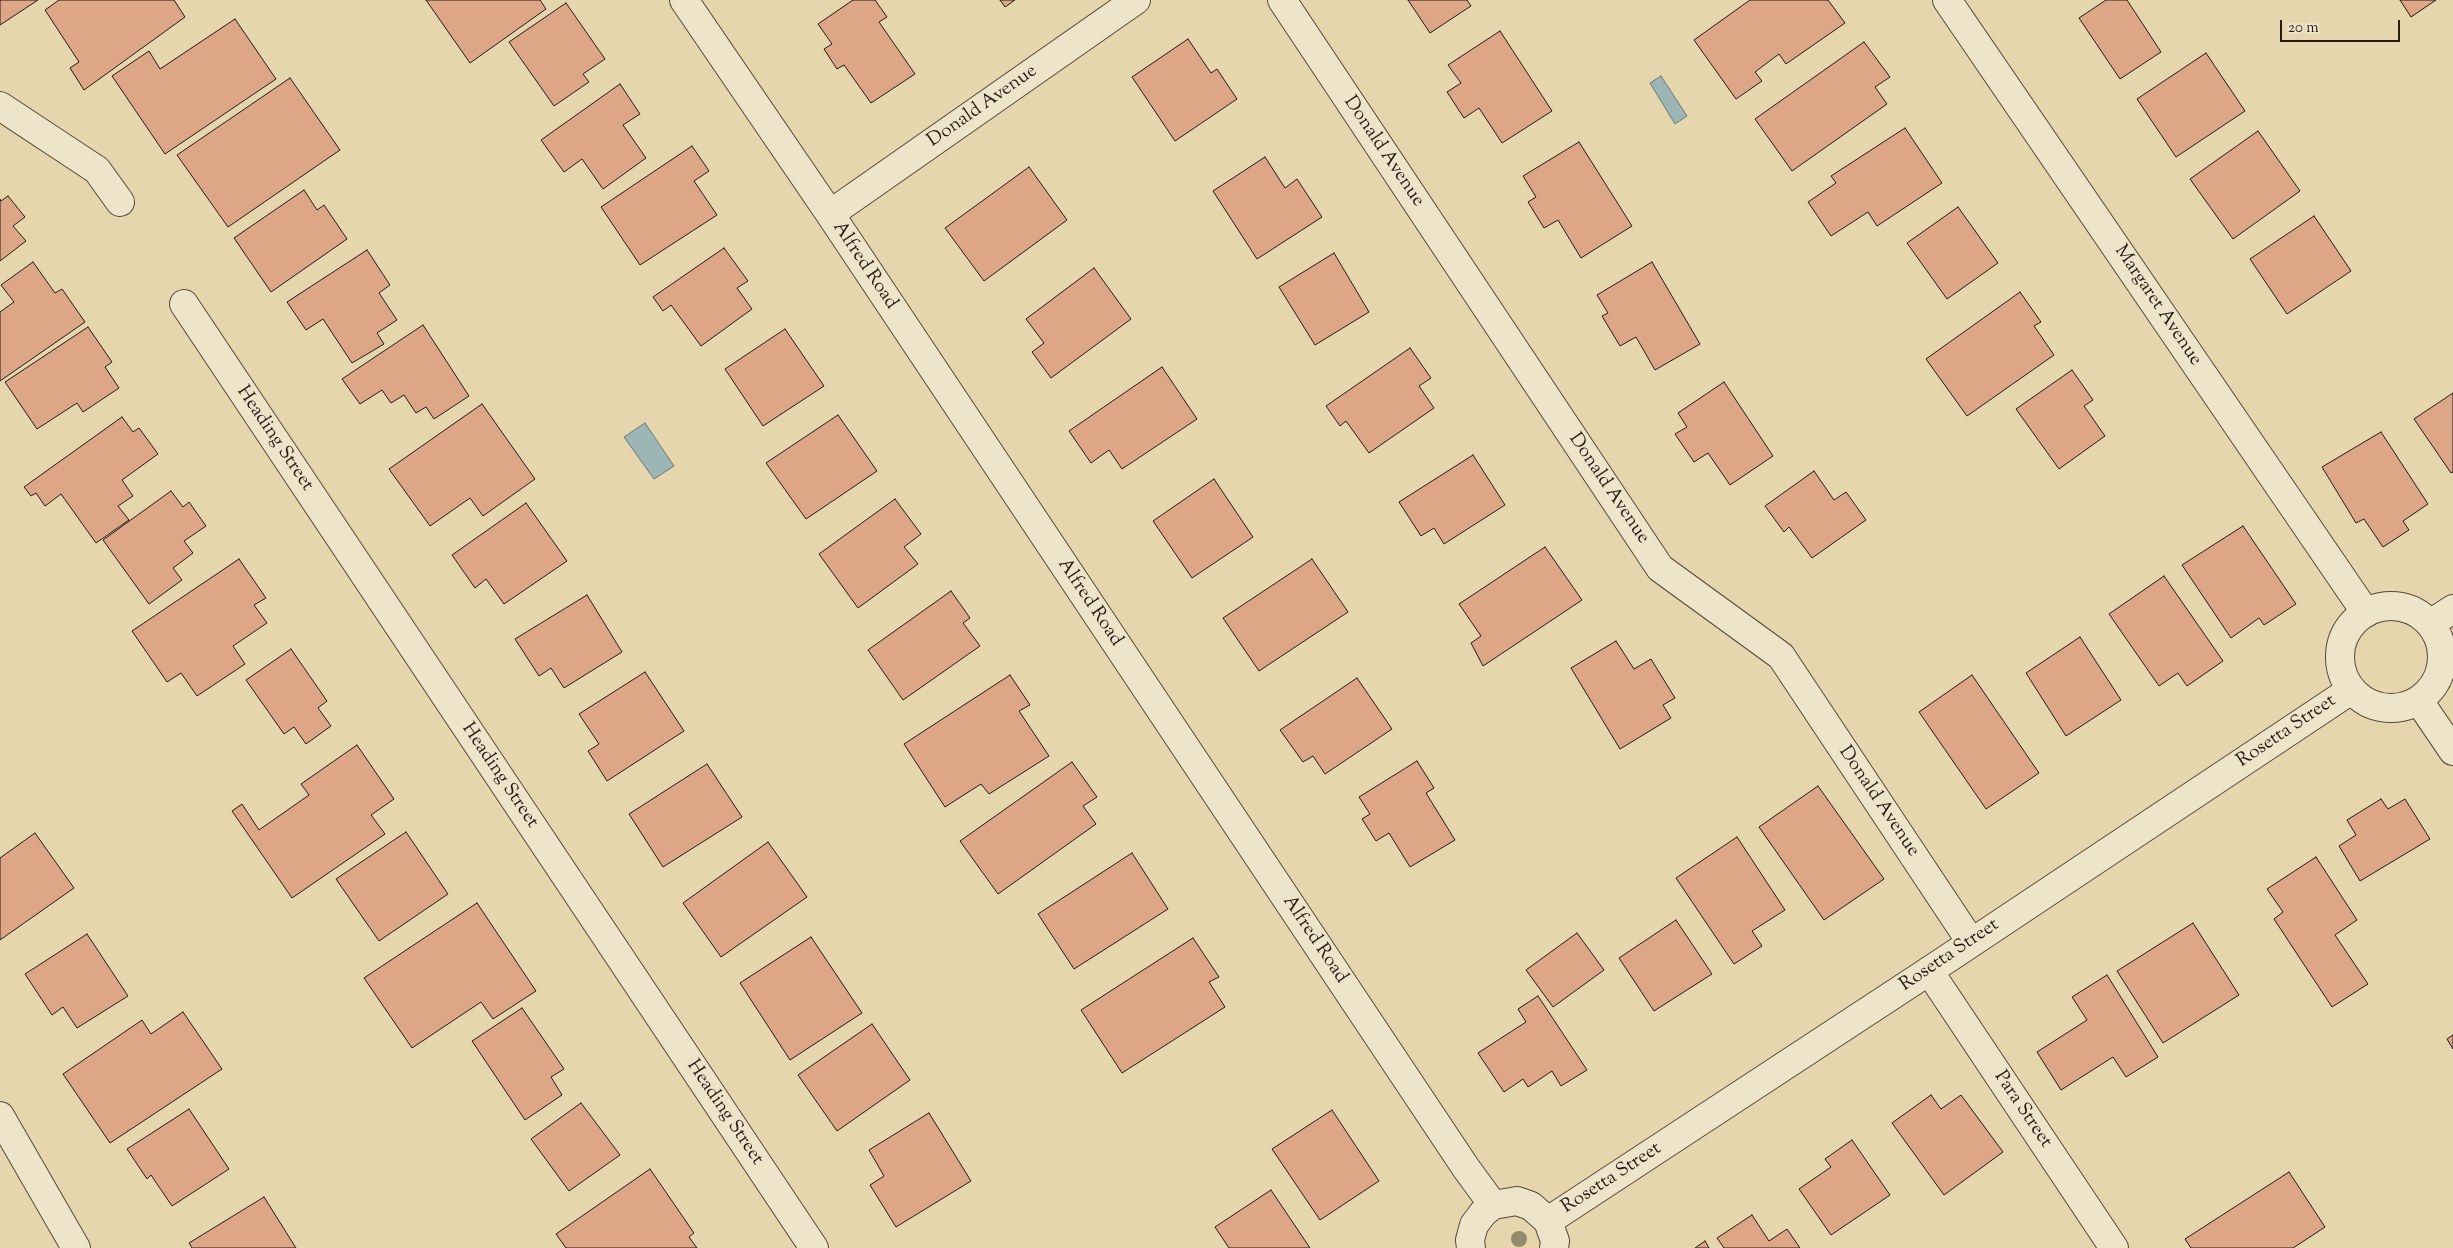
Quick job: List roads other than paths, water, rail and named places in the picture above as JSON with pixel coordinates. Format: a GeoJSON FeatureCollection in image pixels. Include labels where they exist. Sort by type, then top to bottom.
{"type":"FeatureCollection","features":[{"type":"Feature","properties":{"kind":"street","name":"Alfred Road"},"geometry":{"type":"LineString","coordinates":[[684,0],[830,214],[1493,1206]]}},
{"type":"Feature","properties":{"kind":"street","name":"Donald Avenue"},"geometry":{"type":"LineString","coordinates":[[830,214],[1136,0]]}},
{"type":"Feature","properties":{"kind":"street","name":"Donald Avenue"},"geometry":{"type":"LineString","coordinates":[[1282,0],[1660,568],[1781,656],[1971,942]]}},
{"type":"Feature","properties":{"kind":"street","name":"Margaret Avenue"},"geometry":{"type":"LineString","coordinates":[[1948,0],[2366,613]]}},
{"type":"Feature","properties":{"kind":"street"},"geometry":{"type":"LineString","coordinates":[[0,106],[96,170],[120,202]]}},
{"type":"Feature","properties":{"kind":"street","name":"Heading Street"},"geometry":{"type":"LineString","coordinates":[[184,304],[814,1248]]}},
{"type":"Feature","properties":{"kind":"street"},"geometry":{"type":"LineString","coordinates":[[2394,606],[2408,609],[2430,624],[2442,650],[2440,674],[2431,690],[2419,701],[2404,707],[2387,708],[2371,705],[2351,690],[2343,676],[2340,656],[2347,631],[2366,613],[2381,607],[2394,606]]}},
{"type":"Feature","properties":{"kind":"street"},"geometry":{"type":"LineString","coordinates":[[2430,624],[2453,609]]}},
{"type":"Feature","properties":{"kind":"street","name":"Rosetta Street"},"geometry":{"type":"LineString","coordinates":[[1548,1221],[1929,971],[2351,690]]}},
{"type":"Feature","properties":{"kind":"street"},"geometry":{"type":"LineString","coordinates":[[2419,701],[2453,751]]}},
{"type":"Feature","properties":{"kind":"street","name":"Para Street"},"geometry":{"type":"LineString","coordinates":[[1929,971],[2114,1248]]}},
{"type":"Feature","properties":{"kind":"street"},"geometry":{"type":"LineString","coordinates":[[0,1116],[76,1248]]}},
{"type":"Feature","properties":{"kind":"street"},"geometry":{"type":"LineString","coordinates":[[1471,1248],[1470,1240],[1474,1225],[1483,1213],[1493,1206],[1517,1202],[1531,1206],[1548,1221],[1555,1241],[1554,1248]]}},
{"type":"Feature","properties":{"kind":"water"},"geometry":{"type":"Polygon","coordinates":[[[1661,76],[1687,116],[1675,124],[1650,83],[1661,76]]]}},
{"type":"Feature","properties":{"kind":"water"},"geometry":{"type":"Polygon","coordinates":[[[645,423],[674,466],[654,479],[624,437],[645,423]]]}}]}
